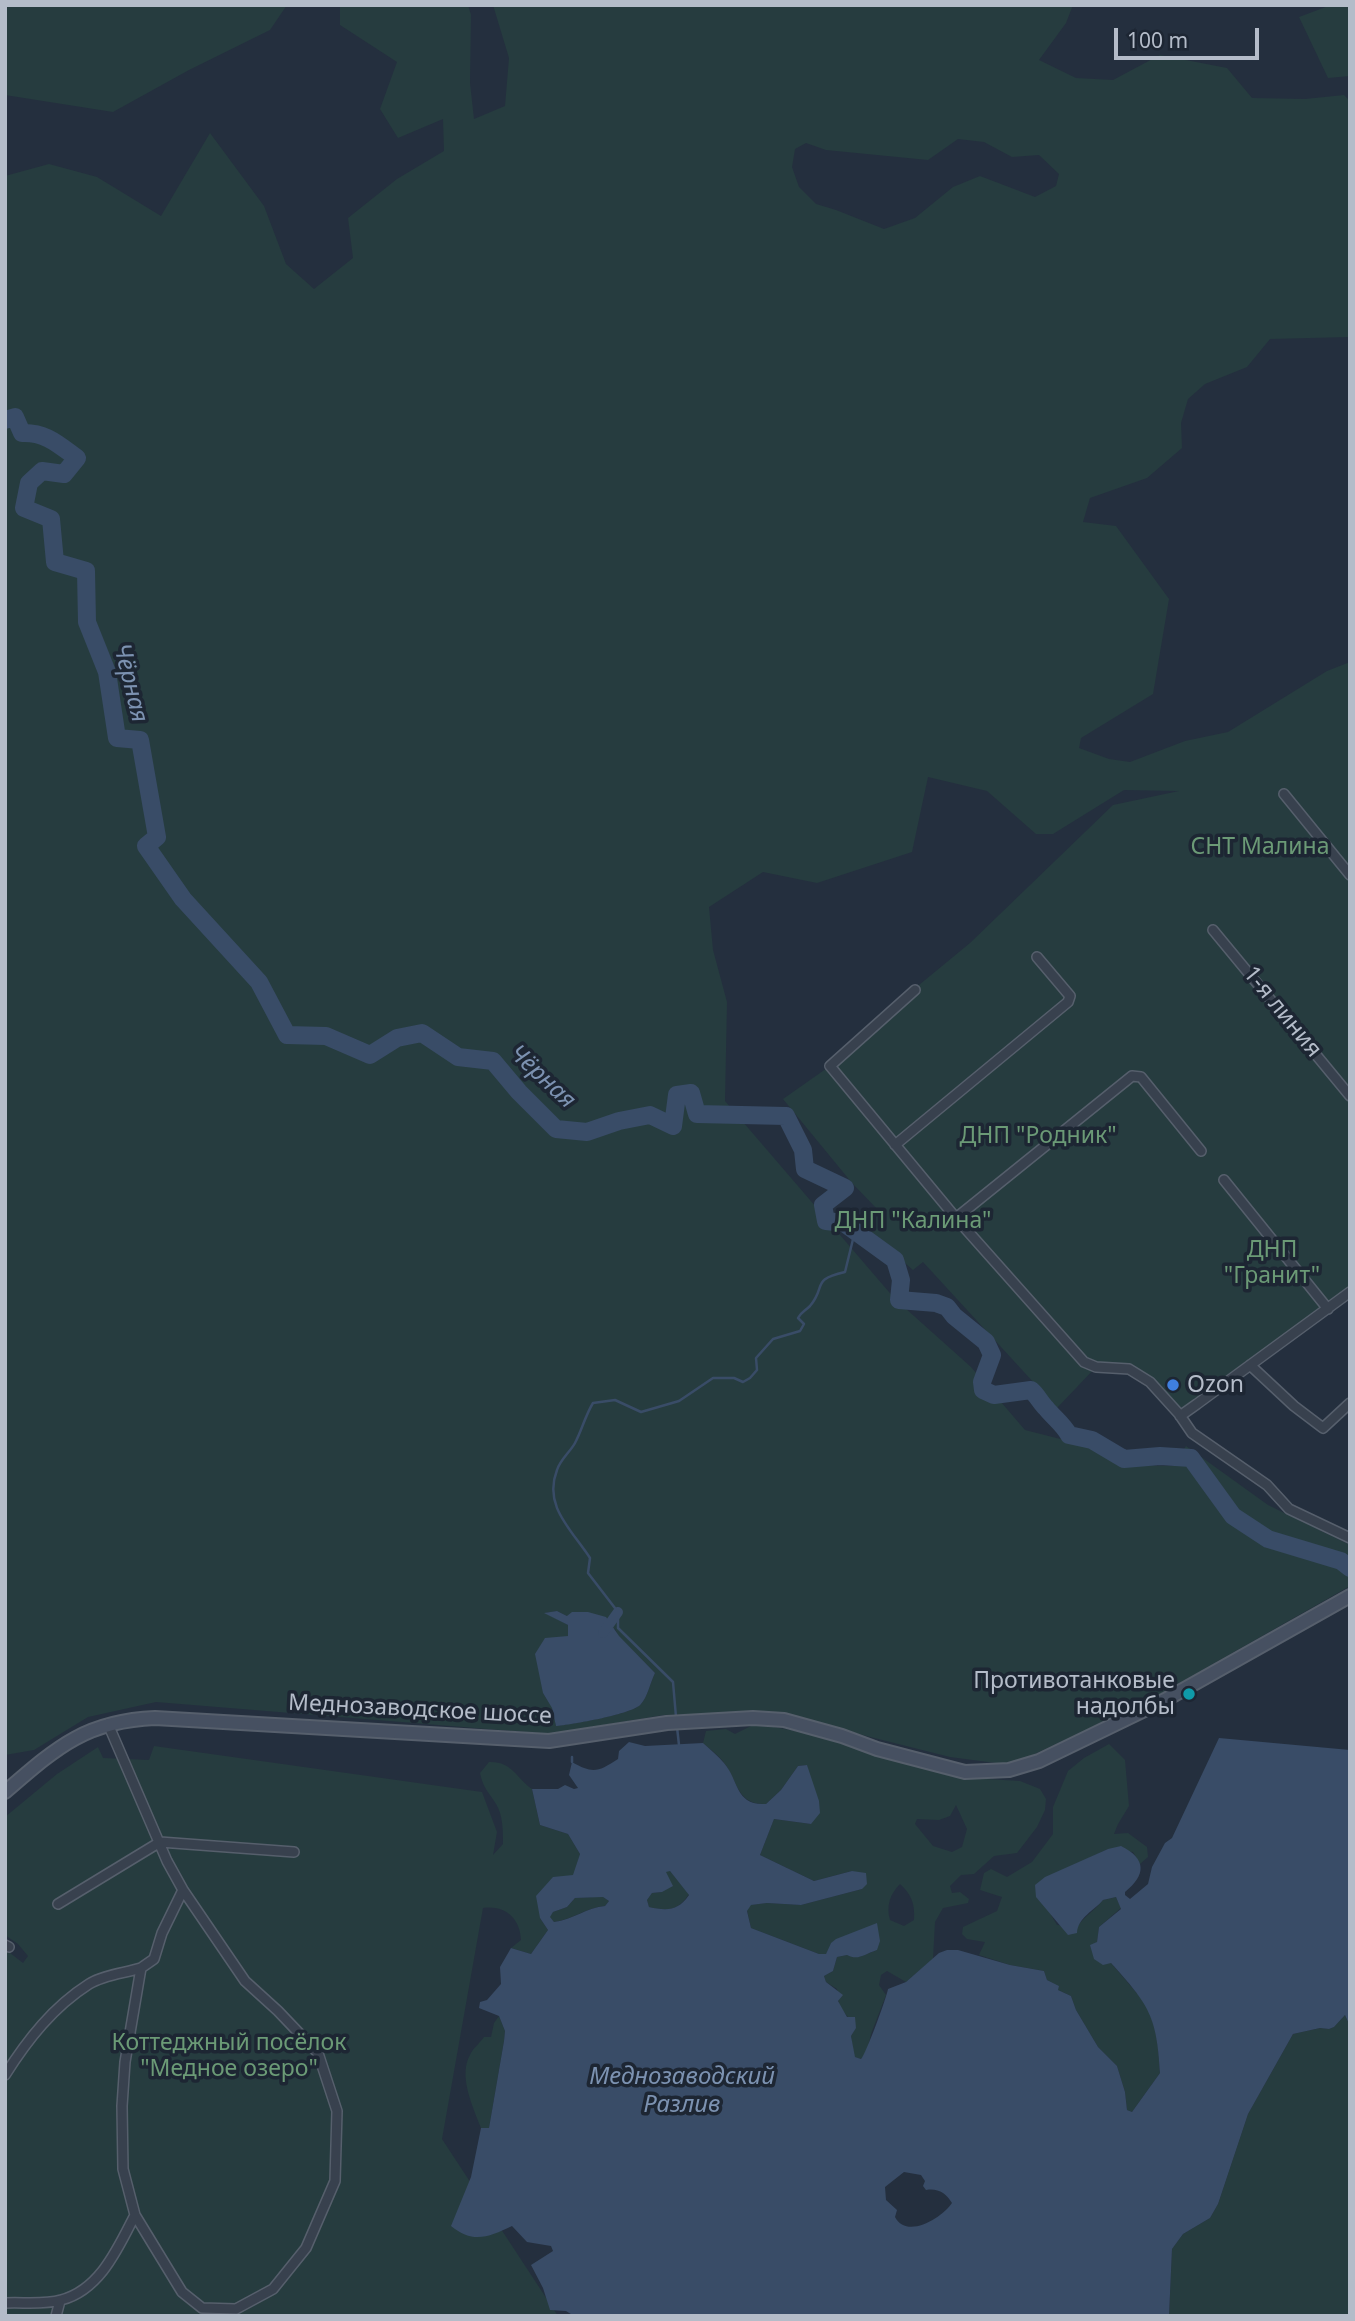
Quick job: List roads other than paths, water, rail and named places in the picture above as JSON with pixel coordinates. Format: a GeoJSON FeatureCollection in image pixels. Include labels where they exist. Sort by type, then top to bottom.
{"type":"FeatureCollection","features":[{"type":"Feature","properties":{"kind":"main road","name":"Меднозаводское шоссе"},"geometry":{"type":"LineString","coordinates":[[5,1792],[65,1743],[88,1730],[130,1719],[155,1718],[549,1741],[667,1723],[752,1718],[784,1720],[877,1749],[965,1772],[1009,1770],[1039,1761],[1165,1700],[1345,1599]]}},
{"type":"Feature","properties":{"kind":"street"},"geometry":{"type":"LineString","coordinates":[[1284,794],[1350,875]]}},
{"type":"Feature","properties":{"kind":"street","name":"1-я линия"},"geometry":{"type":"LineString","coordinates":[[1213,930],[1350,1096]]}},
{"type":"Feature","properties":{"kind":"street"},"geometry":{"type":"LineString","coordinates":[[895,1145],[1068,1002],[1070,996],[1037,957]]}},
{"type":"Feature","properties":{"kind":"street"},"geometry":{"type":"LineString","coordinates":[[915,990],[830,1066],[956,1218],[1084,1362],[1096,1367],[1129,1369],[1150,1382],[1192,1433],[1266,1485],[1289,1510],[1350,1538]]}},
{"type":"Feature","properties":{"kind":"street"},"geometry":{"type":"LineString","coordinates":[[956,1218],[1132,1076],[1140,1077],[1201,1151]]}},
{"type":"Feature","properties":{"kind":"street"},"geometry":{"type":"LineString","coordinates":[[1224,1180],[1328,1309]]}},
{"type":"Feature","properties":{"kind":"street"},"geometry":{"type":"LineString","coordinates":[[1180,1416],[1350,1292]]}},
{"type":"Feature","properties":{"kind":"street"},"geometry":{"type":"LineString","coordinates":[[1250,1366],[1323,1428],[1350,1403]]}},
{"type":"Feature","properties":{"kind":"street"},"geometry":{"type":"LineString","coordinates":[[107,1724],[167,1861],[183,1890],[245,1981],[278,2011],[317,2053],[337,2111],[335,2181],[306,2248],[273,2289],[236,2309],[202,2308],[182,2292],[135,2215],[123,2169],[122,2106],[125,2062],[141,1968]]}},
{"type":"Feature","properties":{"kind":"street"},"geometry":{"type":"LineString","coordinates":[[58,1904],[160,1842],[294,1852]]}},
{"type":"Feature","properties":{"kind":"street"},"geometry":{"type":"LineString","coordinates":[[5,2075],[37,2028],[91,1982],[141,1968],[154,1959],[162,1933],[183,1890]]}},
{"type":"Feature","properties":{"kind":"street"},"geometry":{"type":"LineString","coordinates":[[5,2303],[60,2301],[85,2290],[114,2256],[135,2215]]}},
{"type":"Feature","properties":{"kind":"street"},"geometry":{"type":"LineString","coordinates":[[57,2316],[60,2301]]}},
{"type":"Feature","properties":{"kind":"water"},"geometry":{"type":"Polygon","coordinates":[[[557,1611],[567,1616],[572,1612],[588,1612],[606,1617],[619,1636],[655,1673],[641,1704],[627,1712],[556,1726],[552,1708],[543,1693],[535,1654],[545,1638],[568,1636],[568,1625],[544,1613],[557,1611]]]}},
{"type":"Feature","properties":{"kind":"water","name":"Меднозаводский Разлив"},"geometry":{"type":"Polygon","coordinates":[[[1219,1738],[1350,1750],[1350,2026],[1345,2015],[1329,2029],[1320,2028],[1293,2034],[1248,2114],[1218,2204],[1210,2218],[1183,2234],[1172,2249],[1169,2316],[574,2316],[566,2311],[550,2310],[543,2288],[531,2265],[553,2251],[551,2246],[527,2242],[512,2226],[496,2233],[474,2237],[451,2226],[471,2177],[481,2128],[489,2128],[504,2041],[505,2031],[499,2016],[479,2008],[480,2002],[487,2000],[501,1984],[500,1967],[511,1948],[531,1954],[548,1930],[540,1918],[536,1896],[553,1877],[573,1875],[580,1854],[568,1834],[540,1825],[532,1789],[558,1789],[565,1785],[578,1788],[569,1775],[572,1762],[591,1770],[600,1769],[618,1759],[619,1751],[629,1742],[645,1746],[703,1743],[724,1763],[743,1796],[756,1804],[766,1804],[781,1790],[798,1766],[807,1765],[819,1801],[820,1813],[811,1824],[774,1819],[760,1855],[814,1881],[852,1871],[866,1873],[867,1884],[862,1889],[801,1905],[767,1903],[751,1905],[747,1911],[751,1928],[819,1954],[826,1954],[836,1939],[877,1923],[880,1941],[877,1950],[858,1957],[837,1957],[833,1971],[824,1976],[826,1982],[843,1995],[838,2001],[847,2017],[855,2017],[856,2028],[851,2036],[855,2057],[861,2059],[864,2055],[888,1989],[906,1982],[939,1953],[958,1950],[1010,1965],[1044,1971],[1047,1980],[1059,1986],[1058,1990],[1071,1996],[1076,2010],[1098,2047],[1117,2066],[1127,2110],[1132,2112],[1160,2073],[1159,2054],[1149,2012],[1111,1963],[1103,1965],[1094,1959],[1090,1945],[1097,1942],[1099,1927],[1121,1909],[1116,1897],[1103,1900],[1083,1918],[1077,1933],[1068,1935],[1036,1897],[1035,1885],[1045,1877],[1108,1849],[1121,1846],[1136,1856],[1141,1868],[1137,1879],[1125,1892],[1130,1899],[1148,1884],[1152,1867],[1165,1843],[1172,1838],[1219,1738]],[[670,1871],[666,1872],[673,1886],[662,1892],[652,1893],[647,1900],[649,1907],[672,1909],[689,1895],[670,1871]],[[603,1897],[575,1898],[567,1907],[553,1912],[550,1917],[554,1922],[605,1906],[609,1901],[603,1897]],[[904,2172],[885,2187],[886,2200],[897,2210],[895,2217],[901,2224],[908,2226],[933,2220],[952,2203],[941,2192],[926,2190],[921,2175],[904,2172]]]}},
{"type":"Feature","properties":{"kind":"waterway","name":"Чёрная"},"geometry":{"type":"LineString","coordinates":[[5,420],[15,417],[22,433],[45,437],[77,458],[64,474],[42,471],[29,483],[24,508],[51,519],[55,562],[86,571],[87,622],[107,672],[117,738],[140,740],[157,837],[146,846],[183,899],[259,982],[287,1035],[326,1036],[370,1055],[397,1038],[422,1033],[458,1057],[493,1061],[556,1129],[587,1132],[619,1121],[650,1115],[673,1126],[677,1095],[691,1093],[697,1114],[786,1116],[803,1150],[805,1169],[845,1188],[823,1205],[826,1221],[844,1223],[895,1260],[901,1280],[899,1300],[936,1303],[947,1307],[986,1342],[992,1355],[982,1382],[983,1390],[994,1395],[1031,1390],[1069,1435],[1092,1440],[1124,1459],[1160,1456],[1191,1458],[1233,1516],[1268,1539],[1341,1561],[1350,1568]]}},
{"type":"Feature","properties":{"kind":"waterway"},"geometry":{"type":"LineString","coordinates":[[676,1717],[673,1682],[618,1628],[618,1612],[588,1573],[590,1558],[561,1517],[554,1495],[557,1470],[575,1443],[593,1403],[615,1400],[641,1412],[679,1401],[713,1378],[734,1378],[743,1382],[750,1378],[757,1370],[756,1358],[773,1339],[800,1331],[804,1324],[798,1318],[815,1299],[823,1281],[845,1272],[855,1231]]}},
{"type":"Feature","properties":{"kind":"waterway"},"geometry":{"type":"LineString","coordinates":[[603,1633],[618,1612]]}},
{"type":"Feature","properties":{"kind":"waterway"},"geometry":{"type":"LineString","coordinates":[[677,1727],[679,1745]]}},
{"type":"Feature","properties":{"kind":"waterway"},"geometry":{"type":"LineString","coordinates":[[572,1757],[572,1762]]}},
{"type":"Feature","properties":{"kind":"place","name":"Ozon"},"geometry":{"type":"Point","coordinates":[1173,1385]}},
{"type":"Feature","properties":{"kind":"place","name":"Противотанковые надолбы"},"geometry":{"type":"Point","coordinates":[1189,1694]}},
{"type":"Feature","properties":{"kind":"park label","name":"СНТ Малина"},"geometry":{"type":"Point","coordinates":[1260,847]}},
{"type":"Feature","properties":{"kind":"park label","name":"ДНП \"Родник\""},"geometry":{"type":"Point","coordinates":[1038,1136]}},
{"type":"Feature","properties":{"kind":"park label","name":"ДНП \"Калина\""},"geometry":{"type":"Point","coordinates":[913,1221]}},
{"type":"Feature","properties":{"kind":"park label","name":"ДНП \"Гранит\""},"geometry":{"type":"Point","coordinates":[1272,1263]}},
{"type":"Feature","properties":{"kind":"park label","name":"Коттеджный посёлок \"Медное озеро\""},"geometry":{"type":"Point","coordinates":[229,2056]}}]}
